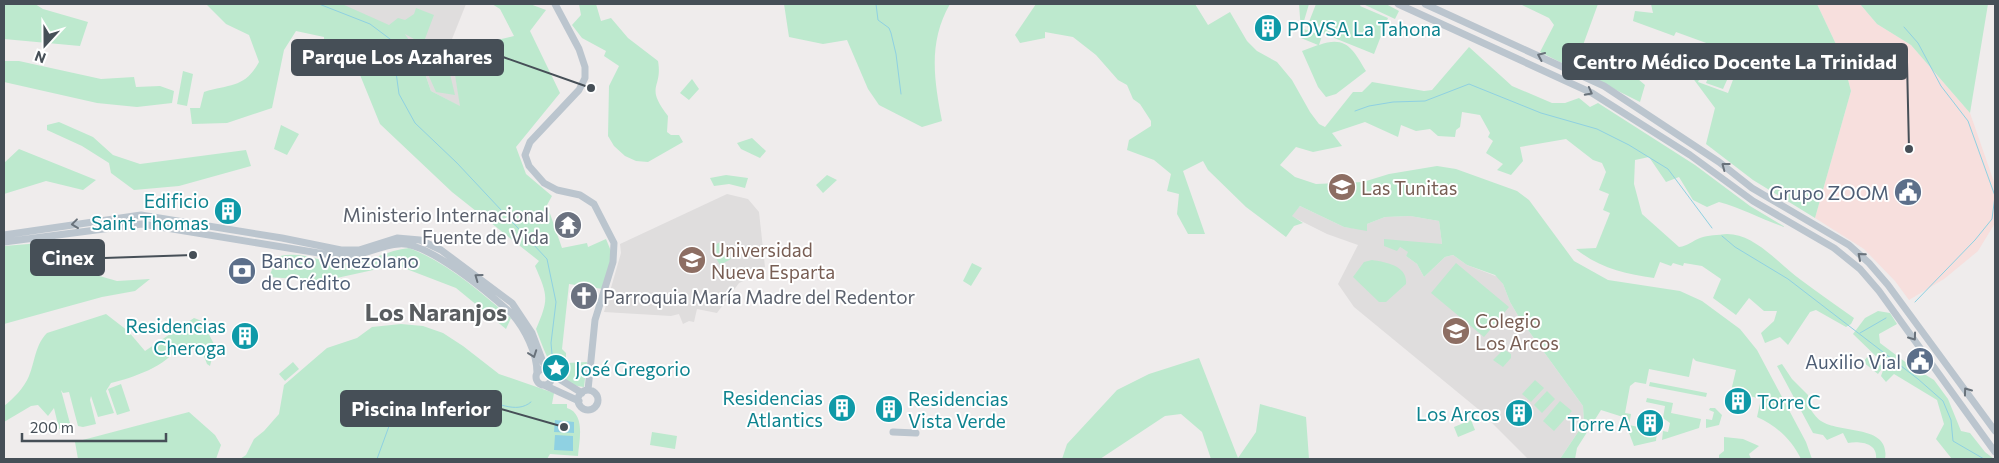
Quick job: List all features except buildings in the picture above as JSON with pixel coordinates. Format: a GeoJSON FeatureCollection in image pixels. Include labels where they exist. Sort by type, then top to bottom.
{"type":"FeatureCollection","features":[{"type":"Feature","properties":{"kind":"main road"},"geometry":{"type":"LineString","coordinates":[[555,4],[579,49],[585,67],[585,78],[579,90],[530,142],[525,155],[529,166],[544,183],[557,190],[580,195],[594,204],[614,243],[613,262],[595,320],[585,391],[578,401]]}},
{"type":"Feature","properties":{"kind":"main road"},"geometry":{"type":"LineString","coordinates":[[1398,4],[1592,93],[1690,155],[1753,201],[1834,248],[1860,269],[1879,291],[1995,452]]}},
{"type":"Feature","properties":{"kind":"main road"},"geometry":{"type":"LineString","coordinates":[[1425,4],[1604,86],[1719,162],[1752,188],[1849,245],[1869,263],[1888,285],[1995,431]]}},
{"type":"Feature","properties":{"kind":"main road"},"geometry":{"type":"LineString","coordinates":[[4,235],[141,216],[282,238],[341,250],[360,250],[397,238],[414,238],[441,250],[512,303],[532,333],[548,372],[551,381],[544,385]]}},
{"type":"Feature","properties":{"kind":"main road"},"geometry":{"type":"LineString","coordinates":[[4,242],[142,224],[344,257],[361,255],[394,244],[410,244],[431,253],[512,314],[522,327],[537,363],[537,373],[537,382],[578,401],[581,407],[586,410],[596,407],[597,396],[548,372],[537,373]]}},
{"type":"Feature","properties":{"kind":"main road"},"geometry":{"type":"LineString","coordinates":[[892,432],[916,433]]}},
{"type":"Feature","properties":{"kind":"shaded area"},"geometry":{"type":"Polygon","coordinates":[[[342,4],[466,4],[448,49],[451,51],[461,107],[431,91],[419,56],[342,4]]]}},
{"type":"Feature","properties":{"kind":"shaded area"},"geometry":{"type":"Polygon","coordinates":[[[1817,4],[1860,4],[1877,24],[1911,45],[1970,113],[1995,185],[1995,223],[1978,251],[1944,279],[1909,300],[1895,281],[1864,249],[1815,218],[1851,91],[1842,57],[1817,4]]]}},
{"type":"Feature","properties":{"kind":"shaded area","name":"Universidad Nueva Esparta"},"geometry":{"type":"Polygon","coordinates":[[[727,194],[748,199],[759,212],[765,267],[750,269],[750,278],[739,283],[717,313],[697,309],[694,322],[689,321],[683,324],[679,314],[671,316],[604,312],[621,253],[620,244],[727,194]]]}},
{"type":"Feature","properties":{"kind":"shaded area","name":"Colegio Los Arcos"},"geometry":{"type":"Polygon","coordinates":[[[1300,206],[1344,227],[1367,230],[1367,224],[1385,217],[1410,216],[1439,221],[1442,244],[1400,247],[1409,252],[1406,256],[1417,264],[1424,277],[1445,257],[1453,255],[1467,265],[1498,277],[1520,319],[1583,406],[1584,423],[1560,459],[1528,459],[1478,409],[1354,307],[1338,284],[1358,245],[1327,234],[1291,216],[1300,206]]]}},
{"type":"Feature","properties":{"kind":"green space"},"geometry":{"type":"Polygon","coordinates":[[[4,4],[35,4],[43,9],[88,22],[80,46],[4,39],[4,4]]]}},
{"type":"Feature","properties":{"kind":"green space"},"geometry":{"type":"Polygon","coordinates":[[[206,4],[342,4],[389,25],[398,18],[405,20],[414,14],[416,8],[434,15],[423,44],[405,34],[419,56],[431,91],[460,106],[451,51],[514,36],[500,9],[492,4],[530,4],[546,10],[530,31],[560,93],[516,147],[526,174],[552,196],[547,205],[562,248],[587,243],[588,247],[606,239],[613,256],[603,289],[569,284],[562,349],[566,353],[566,363],[587,362],[584,387],[574,385],[558,374],[547,357],[536,329],[545,304],[544,291],[535,266],[539,261],[452,192],[380,124],[358,70],[324,54],[324,37],[296,31],[284,50],[272,108],[227,123],[192,124],[190,108],[200,108],[204,92],[243,81],[259,62],[249,35],[226,24],[206,4]]]}},
{"type":"Feature","properties":{"kind":"green space"},"geometry":{"type":"Polygon","coordinates":[[[579,4],[596,4],[601,21],[611,18],[628,38],[658,61],[659,70],[656,92],[661,106],[668,116],[667,132],[671,135],[679,135],[683,142],[648,162],[636,161],[625,156],[614,146],[608,136],[609,86],[619,66],[604,56],[606,51],[582,38],[572,25],[581,15],[579,4]]]}},
{"type":"Feature","properties":{"kind":"green space"},"geometry":{"type":"Polygon","coordinates":[[[784,4],[950,4],[938,33],[935,61],[935,76],[942,121],[922,127],[879,105],[868,89],[847,40],[823,44],[789,37],[784,4]]]}},
{"type":"Feature","properties":{"kind":"green space"},"geometry":{"type":"Polygon","coordinates":[[[1036,4],[1195,4],[1208,25],[1230,12],[1247,41],[1257,51],[1277,62],[1292,80],[1310,112],[1319,124],[1325,127],[1353,92],[1362,92],[1372,82],[1424,91],[1432,90],[1469,47],[1512,86],[1552,103],[1565,103],[1579,98],[1590,107],[1598,103],[1695,165],[1750,206],[1785,227],[1719,202],[1707,207],[1693,200],[1679,177],[1666,182],[1649,157],[1635,160],[1634,184],[1642,214],[1679,247],[1713,235],[1737,235],[1747,239],[1757,244],[1801,280],[1854,318],[1851,324],[1846,327],[1816,310],[1810,312],[1788,345],[1780,337],[1765,343],[1761,333],[1774,321],[1777,311],[1764,311],[1749,298],[1736,315],[1713,298],[1721,279],[1702,266],[1684,263],[1683,266],[1673,263],[1671,266],[1660,262],[1654,278],[1613,269],[1585,256],[1576,249],[1596,248],[1610,213],[1603,210],[1609,194],[1599,190],[1606,172],[1602,163],[1593,160],[1566,139],[1520,147],[1523,161],[1511,175],[1497,170],[1503,164],[1486,153],[1493,141],[1488,137],[1490,133],[1480,115],[1462,112],[1460,127],[1456,130],[1455,137],[1438,136],[1430,129],[1416,131],[1401,125],[1398,137],[1365,122],[1332,133],[1342,146],[1313,152],[1296,147],[1280,165],[1295,177],[1316,184],[1363,182],[1389,174],[1437,166],[1456,169],[1517,191],[1529,200],[1574,261],[1608,280],[1680,291],[1702,301],[1740,329],[1757,350],[1806,442],[1812,459],[1801,459],[1783,434],[1757,417],[1761,399],[1731,391],[1736,370],[1696,361],[1693,358],[1689,377],[1649,369],[1646,384],[1635,382],[1630,386],[1625,413],[1631,414],[1629,425],[1657,431],[1656,441],[1634,446],[1623,417],[1601,410],[1577,448],[1575,459],[1560,459],[1584,423],[1583,406],[1520,319],[1510,302],[1503,284],[1495,275],[1467,265],[1453,255],[1445,257],[1424,277],[1417,264],[1406,256],[1408,252],[1400,247],[1397,251],[1384,246],[1384,239],[1442,244],[1439,221],[1410,216],[1385,217],[1367,224],[1367,231],[1344,227],[1300,206],[1292,216],[1303,223],[1294,226],[1286,237],[1246,207],[1208,170],[1203,161],[1183,171],[1205,234],[1188,234],[1177,214],[1179,194],[1167,191],[1171,174],[1154,160],[1127,150],[1129,140],[1151,126],[1151,121],[1140,104],[1133,99],[1127,85],[1118,80],[1096,55],[1073,37],[1045,32],[1045,38],[1020,43],[1015,35],[1036,4]]]}},
{"type":"Feature","properties":{"kind":"green space"},"geometry":{"type":"Polygon","coordinates":[[[1299,4],[1309,4],[1301,31],[1299,4]]]}},
{"type":"Feature","properties":{"kind":"green space"},"geometry":{"type":"Polygon","coordinates":[[[1316,4],[1361,4],[1360,6],[1388,18],[1374,54],[1307,27],[1316,4]]]}},
{"type":"Feature","properties":{"kind":"green space"},"geometry":{"type":"Polygon","coordinates":[[[1363,4],[1386,4],[1399,11],[1395,19],[1363,4]]]}},
{"type":"Feature","properties":{"kind":"green space"},"geometry":{"type":"Polygon","coordinates":[[[1520,4],[1598,4],[1579,56],[1612,74],[1631,73],[1645,85],[1640,102],[1540,52],[1554,25],[1549,18],[1520,4]]]}},
{"type":"Feature","properties":{"kind":"green space"},"geometry":{"type":"Polygon","coordinates":[[[1651,4],[1817,4],[1842,57],[1851,91],[1815,218],[1753,180],[1706,144],[1715,108],[1692,77],[1699,80],[1698,82],[1728,93],[1742,56],[1676,32],[1674,36],[1633,21],[1635,11],[1653,13],[1651,4]]]}},
{"type":"Feature","properties":{"kind":"green space"},"geometry":{"type":"Polygon","coordinates":[[[1860,4],[1988,4],[1970,113],[1911,45],[1877,24],[1860,4]]]}},
{"type":"Feature","properties":{"kind":"green space"},"geometry":{"type":"Polygon","coordinates":[[[1304,29],[1322,36],[1319,45],[1336,42],[1348,46],[1353,50],[1366,71],[1336,94],[1326,97],[1318,87],[1302,51],[1318,45],[1301,38],[1304,29]]]}},
{"type":"Feature","properties":{"kind":"green space"},"geometry":{"type":"Polygon","coordinates":[[[4,61],[19,61],[101,79],[134,77],[136,87],[160,86],[174,91],[172,103],[137,107],[97,103],[4,82],[4,61]]]}},
{"type":"Feature","properties":{"kind":"green space"},"geometry":{"type":"Polygon","coordinates":[[[449,70],[455,95],[436,92],[427,72],[449,70]]]}},
{"type":"Feature","properties":{"kind":"green space"},"geometry":{"type":"Polygon","coordinates":[[[183,71],[193,74],[187,106],[177,104],[183,71]]]}},
{"type":"Feature","properties":{"kind":"green space"},"geometry":{"type":"Polygon","coordinates":[[[1710,73],[1727,80],[1723,89],[1706,83],[1710,73]]]}},
{"type":"Feature","properties":{"kind":"green space"},"geometry":{"type":"Polygon","coordinates":[[[692,79],[699,89],[689,100],[680,93],[692,79]]]}},
{"type":"Feature","properties":{"kind":"green space"},"geometry":{"type":"Polygon","coordinates":[[[59,122],[93,137],[113,155],[140,164],[246,150],[251,166],[179,186],[134,190],[111,173],[109,163],[82,146],[47,130],[47,125],[59,122]]]}},
{"type":"Feature","properties":{"kind":"green space"},"geometry":{"type":"Polygon","coordinates":[[[281,125],[299,134],[287,155],[274,149],[281,125]]]}},
{"type":"Feature","properties":{"kind":"green space"},"geometry":{"type":"Polygon","coordinates":[[[752,138],[766,151],[760,158],[741,149],[737,143],[752,138]]]}},
{"type":"Feature","properties":{"kind":"green space"},"geometry":{"type":"Polygon","coordinates":[[[19,149],[96,180],[83,190],[46,181],[4,194],[4,163],[19,149]]]}},
{"type":"Feature","properties":{"kind":"green space"},"geometry":{"type":"Polygon","coordinates":[[[726,175],[748,178],[745,188],[729,184],[714,186],[710,178],[726,175]]]}},
{"type":"Feature","properties":{"kind":"green space"},"geometry":{"type":"Polygon","coordinates":[[[827,175],[837,180],[823,193],[816,185],[827,175]]]}},
{"type":"Feature","properties":{"kind":"green space"},"geometry":{"type":"Polygon","coordinates":[[[78,240],[96,275],[117,281],[150,279],[135,291],[102,297],[4,324],[4,246],[78,240]]]}},
{"type":"Feature","properties":{"kind":"green space"},"geometry":{"type":"Polygon","coordinates":[[[720,242],[731,259],[720,265],[710,248],[720,242]]]}},
{"type":"Feature","properties":{"kind":"green space"},"geometry":{"type":"Polygon","coordinates":[[[409,248],[450,269],[511,318],[506,329],[456,288],[396,265],[323,281],[269,277],[277,257],[286,255],[349,263],[364,261],[409,248]]]}},
{"type":"Feature","properties":{"kind":"green space"},"geometry":{"type":"Polygon","coordinates":[[[1372,260],[1395,266],[1404,273],[1406,278],[1406,284],[1386,302],[1379,302],[1353,277],[1364,262],[1372,260]]]}},
{"type":"Feature","properties":{"kind":"green space"},"geometry":{"type":"Polygon","coordinates":[[[972,263],[982,268],[971,286],[963,281],[972,263]]]}},
{"type":"Feature","properties":{"kind":"green space"},"geometry":{"type":"Polygon","coordinates":[[[1456,263],[1509,307],[1484,337],[1431,293],[1456,263]]]}},
{"type":"Feature","properties":{"kind":"green space"},"geometry":{"type":"Polygon","coordinates":[[[1878,311],[1890,313],[1897,324],[1879,334],[1880,343],[1934,380],[1948,399],[1961,431],[1970,433],[1985,452],[1994,459],[1952,459],[1936,439],[1944,424],[1937,400],[1894,374],[1886,382],[1881,376],[1885,365],[1853,334],[1865,318],[1878,311]]]}},
{"type":"Feature","properties":{"kind":"green space"},"geometry":{"type":"Polygon","coordinates":[[[106,314],[128,331],[145,351],[194,318],[202,321],[215,346],[210,366],[207,364],[202,351],[178,346],[166,360],[149,370],[111,383],[106,391],[114,413],[98,417],[91,396],[90,400],[96,424],[83,427],[78,426],[69,392],[63,393],[61,390],[71,427],[59,429],[54,408],[48,416],[38,405],[31,406],[4,422],[4,406],[18,393],[27,380],[40,343],[47,333],[106,314]]]}},
{"type":"Feature","properties":{"kind":"green space"},"geometry":{"type":"Polygon","coordinates":[[[401,324],[423,326],[443,333],[499,374],[554,393],[552,404],[567,404],[567,408],[577,416],[580,429],[578,456],[550,454],[547,459],[240,459],[246,455],[254,439],[279,414],[284,385],[327,348],[357,338],[372,327],[401,324]]]}},
{"type":"Feature","properties":{"kind":"green space"},"geometry":{"type":"Polygon","coordinates":[[[1504,349],[1511,354],[1511,358],[1503,367],[1493,360],[1504,349]]]}},
{"type":"Feature","properties":{"kind":"green space"},"geometry":{"type":"Polygon","coordinates":[[[1869,355],[1883,367],[1878,374],[1863,362],[1869,355]]]}},
{"type":"Feature","properties":{"kind":"green space"},"geometry":{"type":"Polygon","coordinates":[[[1199,358],[1238,458],[1256,432],[1260,404],[1306,417],[1309,459],[1211,459],[1202,432],[1181,414],[1165,416],[1100,459],[1062,459],[1067,444],[1117,390],[1149,374],[1199,358]]]}},
{"type":"Feature","properties":{"kind":"green space"},"geometry":{"type":"Polygon","coordinates":[[[293,362],[299,369],[285,381],[279,374],[293,362]]]}},
{"type":"Feature","properties":{"kind":"green space"},"geometry":{"type":"Polygon","coordinates":[[[1782,364],[1792,379],[1808,395],[1808,406],[1817,418],[1829,425],[1872,435],[1880,440],[1885,448],[1885,459],[1876,459],[1874,449],[1867,444],[1858,442],[1848,443],[1843,433],[1827,440],[1823,435],[1813,433],[1777,366],[1782,364]]]}},
{"type":"Feature","properties":{"kind":"green space"},"geometry":{"type":"Polygon","coordinates":[[[1535,380],[1544,388],[1531,402],[1522,394],[1535,380]]]}},
{"type":"Feature","properties":{"kind":"green space"},"geometry":{"type":"Polygon","coordinates":[[[1650,382],[1707,393],[1706,397],[1649,386],[1650,382]]]}},
{"type":"Feature","properties":{"kind":"green space"},"geometry":{"type":"Polygon","coordinates":[[[121,384],[130,411],[117,415],[108,389],[121,384]]]}},
{"type":"Feature","properties":{"kind":"green space"},"geometry":{"type":"Polygon","coordinates":[[[1547,391],[1555,399],[1542,413],[1534,405],[1547,391]]]}},
{"type":"Feature","properties":{"kind":"green space"},"geometry":{"type":"Polygon","coordinates":[[[1647,398],[1673,403],[1671,413],[1701,419],[1699,428],[1662,440],[1663,431],[1668,432],[1670,423],[1663,418],[1665,406],[1646,402],[1647,398]]]}},
{"type":"Feature","properties":{"kind":"green space"},"geometry":{"type":"Polygon","coordinates":[[[1560,401],[1572,411],[1554,431],[1543,421],[1560,401]]]}},
{"type":"Feature","properties":{"kind":"green space"},"geometry":{"type":"Polygon","coordinates":[[[1710,408],[1715,408],[1722,415],[1719,425],[1706,428],[1706,419],[1712,420],[1714,412],[1709,410],[1710,408]]]}},
{"type":"Feature","properties":{"kind":"green space"},"geometry":{"type":"Polygon","coordinates":[[[189,412],[215,435],[221,445],[216,459],[78,459],[75,442],[189,412]]]}},
{"type":"Feature","properties":{"kind":"green space"},"geometry":{"type":"Polygon","coordinates":[[[1471,420],[1475,430],[1458,437],[1454,427],[1471,420]]]}},
{"type":"Feature","properties":{"kind":"green space"},"geometry":{"type":"Polygon","coordinates":[[[652,432],[677,436],[675,449],[650,445],[652,432]]]}},
{"type":"Feature","properties":{"kind":"green space"},"geometry":{"type":"Polygon","coordinates":[[[1724,437],[1743,439],[1759,446],[1749,454],[1751,459],[1719,459],[1719,455],[1724,451],[1724,437]]]}},
{"type":"Feature","properties":{"kind":"water"},"geometry":{"type":"Polygon","coordinates":[[[555,420],[574,422],[574,433],[554,432],[555,420]]]}},
{"type":"Feature","properties":{"kind":"water"},"geometry":{"type":"Polygon","coordinates":[[[555,435],[573,436],[573,451],[554,450],[555,435]]]}},
{"type":"Feature","properties":{"kind":"waterway"},"geometry":{"type":"LineString","coordinates":[[319,4],[370,24],[398,45],[395,65],[399,94],[415,123],[457,163],[547,259],[556,302],[551,343],[553,365]]}},
{"type":"Feature","properties":{"kind":"waterway"},"geometry":{"type":"LineString","coordinates":[[876,4],[878,20],[889,28],[891,33],[896,54],[901,94]]}},
{"type":"Feature","properties":{"kind":"waterway"},"geometry":{"type":"LineString","coordinates":[[1904,27],[1918,43],[1941,86],[1968,121],[1995,196],[1992,219],[1975,240],[1915,302]]}},
{"type":"Feature","properties":{"kind":"waterway"},"geometry":{"type":"LineString","coordinates":[[1355,111],[1369,106],[1393,102],[1425,101],[1469,84],[1541,113],[1597,129],[1629,145],[1668,169],[1712,228]]}},
{"type":"Feature","properties":{"kind":"waterway"},"geometry":{"type":"LineString","coordinates":[[1722,236],[1735,247],[1788,279],[1918,379],[1943,401],[1951,420],[1953,441],[1984,459]]}},
{"type":"Feature","properties":{"kind":"waterway"},"geometry":{"type":"LineString","coordinates":[[1860,333],[1886,318]]}},
{"type":"Feature","properties":{"kind":"waterway"},"geometry":{"type":"LineString","coordinates":[[377,459],[392,418],[390,406],[397,401],[417,402],[469,398],[512,407],[525,406],[531,402]]}},
{"type":"Feature","properties":{"kind":"place","name":"PDVSA La Tahona"},"geometry":{"type":"Point","coordinates":[1268,28]}},
{"type":"Feature","properties":{"kind":"place","name":"Parque Los Azahares"},"geometry":{"type":"Point","coordinates":[591,88]}},
{"type":"Feature","properties":{"kind":"place","name":"Centro Médico Docente La Trinidad"},"geometry":{"type":"Point","coordinates":[1909,149]}},
{"type":"Feature","properties":{"kind":"place","name":"Las Tunitas"},"geometry":{"type":"Point","coordinates":[1342,187]}},
{"type":"Feature","properties":{"kind":"place","name":"Grupo ZOOM"},"geometry":{"type":"Point","coordinates":[1908,192]}},
{"type":"Feature","properties":{"kind":"place","name":"Edificio Saint Thomas"},"geometry":{"type":"Point","coordinates":[228,211]}},
{"type":"Feature","properties":{"kind":"place","name":"Ministerio Internacional Fuente de Vida"},"geometry":{"type":"Point","coordinates":[568,225]}},
{"type":"Feature","properties":{"kind":"place","name":"Cinex"},"geometry":{"type":"Point","coordinates":[193,255]}},
{"type":"Feature","properties":{"kind":"place","name":"Universidad Nueva Esparta"},"geometry":{"type":"Point","coordinates":[692,260]}},
{"type":"Feature","properties":{"kind":"place","name":"Banco Venezolano de Crédito"},"geometry":{"type":"Point","coordinates":[242,271]}},
{"type":"Feature","properties":{"kind":"place","name":"Parroquia María Madre del Redentor"},"geometry":{"type":"Point","coordinates":[584,296]}},
{"type":"Feature","properties":{"kind":"place","name":"Colegio Los Arcos"},"geometry":{"type":"Point","coordinates":[1456,331]}},
{"type":"Feature","properties":{"kind":"place","name":"Residencias Cheroga"},"geometry":{"type":"Point","coordinates":[245,336]}},
{"type":"Feature","properties":{"kind":"place","name":"Auxilio Vial"},"geometry":{"type":"Point","coordinates":[1920,361]}},
{"type":"Feature","properties":{"kind":"place","name":"José Gregorio"},"geometry":{"type":"Point","coordinates":[556,368]}},
{"type":"Feature","properties":{"kind":"place","name":"Torre C"},"geometry":{"type":"Point","coordinates":[1738,401]}},
{"type":"Feature","properties":{"kind":"place","name":"Residencias Atlantics"},"geometry":{"type":"Point","coordinates":[842,408]}},
{"type":"Feature","properties":{"kind":"place","name":"Residencias Vista Verde"},"geometry":{"type":"Point","coordinates":[889,409]}},
{"type":"Feature","properties":{"kind":"place","name":"Los Arcos"},"geometry":{"type":"Point","coordinates":[1519,413]}},
{"type":"Feature","properties":{"kind":"place","name":"Torre A"},"geometry":{"type":"Point","coordinates":[1650,423]}},
{"type":"Feature","properties":{"kind":"place","name":"Piscina Inferior"},"geometry":{"type":"Point","coordinates":[564,427]}},
{"type":"Feature","properties":{"kind":"district","name":"Los Naranjos"},"geometry":{"type":"Point","coordinates":[436,311]}}]}
